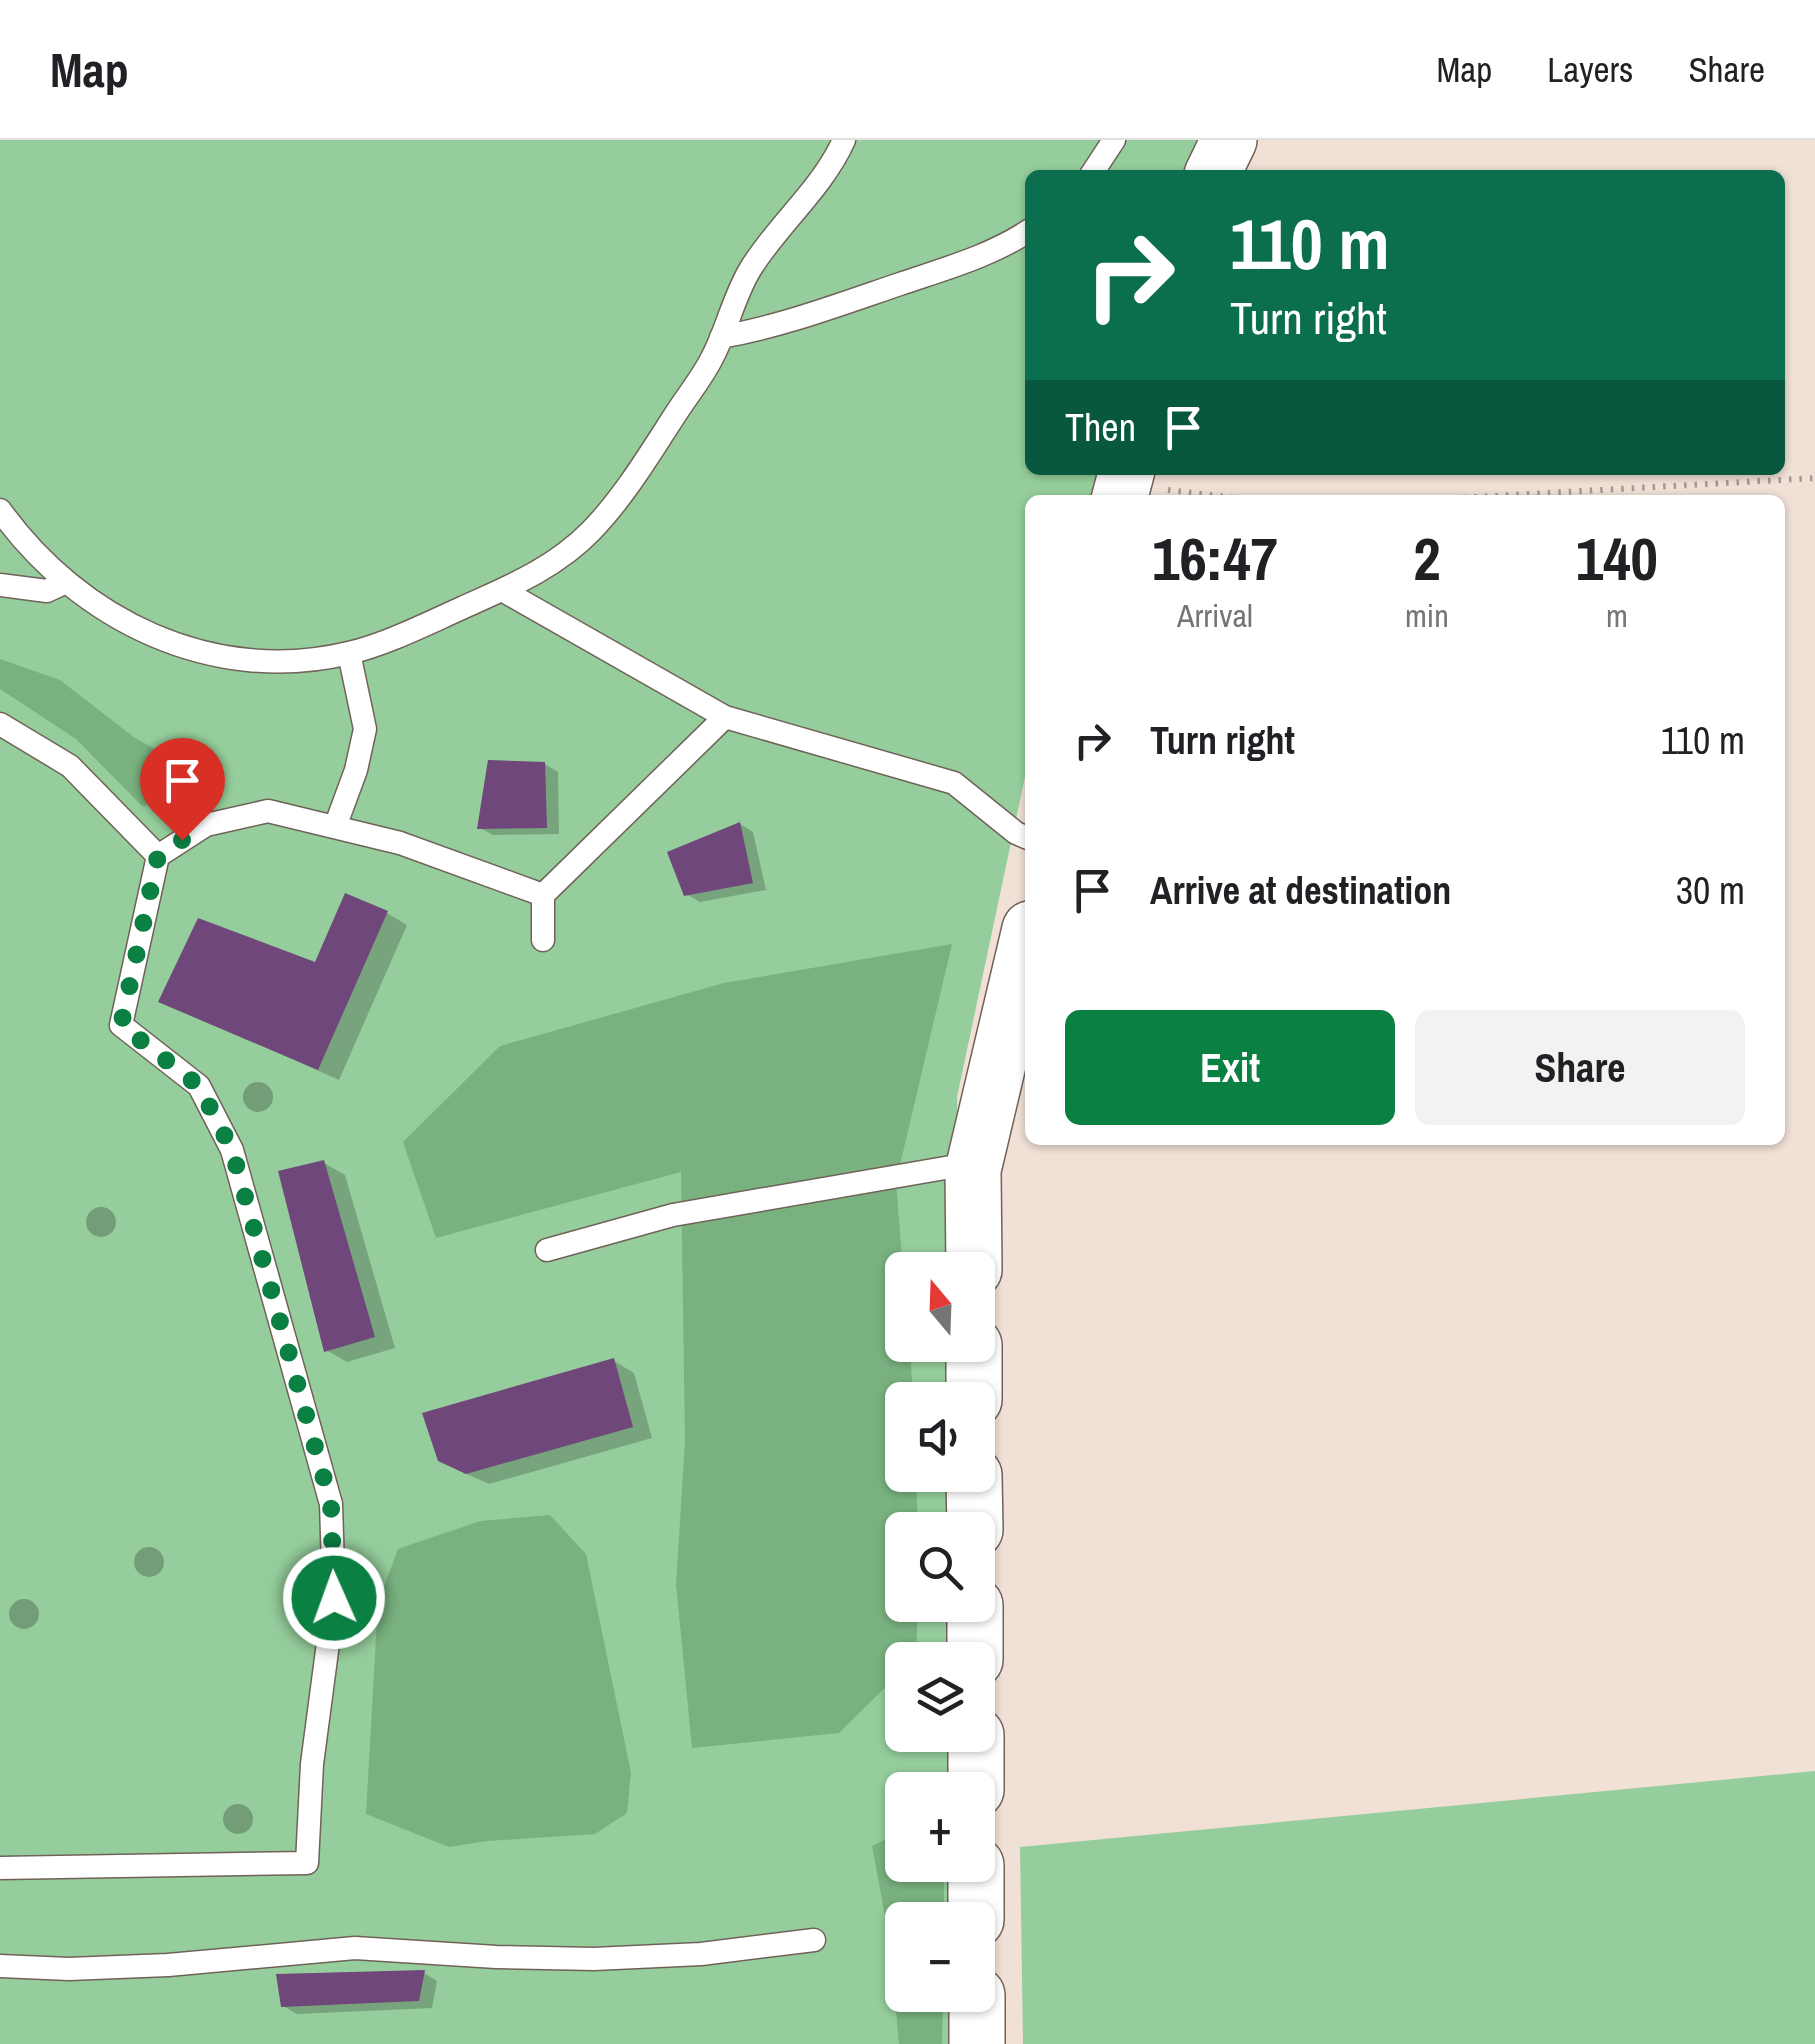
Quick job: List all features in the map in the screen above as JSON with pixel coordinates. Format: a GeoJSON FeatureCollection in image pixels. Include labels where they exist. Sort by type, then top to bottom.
{"type":"FeatureCollection","features":[{"type":"Feature","properties":{"kind":"street"},"geometry":{"type":"LineString","coordinates":[[1214,170],[1229,140]]}},
{"type":"Feature","properties":{"kind":"street"},"geometry":{"type":"LineString","coordinates":[[974,1252],[974,1163],[1025,950]]}},
{"type":"Feature","properties":{"kind":"street"},"geometry":{"type":"LineString","coordinates":[[977,2012],[977,2044]]}},
{"type":"Feature","properties":{"kind":"lane"},"geometry":{"type":"LineString","coordinates":[[0,510],[18,536],[64,583],[161,640],[205,654],[254,660],[349,653],[502,590],[549,568],[589,533],[620,498],[712,358],[750,270],[799,210],[844,140]]}},
{"type":"Feature","properties":{"kind":"lane"},"geometry":{"type":"LineString","coordinates":[[1094,170],[1114,140]]}},
{"type":"Feature","properties":{"kind":"lane"},"geometry":{"type":"LineString","coordinates":[[721,336],[764,330],[960,264],[1025,232]]}},
{"type":"Feature","properties":{"kind":"lane"},"geometry":{"type":"LineString","coordinates":[[0,585],[47,591],[64,583]]}},
{"type":"Feature","properties":{"kind":"lane"},"geometry":{"type":"LineString","coordinates":[[502,590],[725,718],[954,783],[1025,836]]}},
{"type":"Feature","properties":{"kind":"lane"},"geometry":{"type":"LineString","coordinates":[[335,828],[356,770],[365,729],[349,653]]}},
{"type":"Feature","properties":{"kind":"lane"},"geometry":{"type":"LineString","coordinates":[[543,940],[543,895],[725,718]]}},
{"type":"Feature","properties":{"kind":"lane"},"geometry":{"type":"LineString","coordinates":[[0,724],[70,766],[158,856]]}},
{"type":"Feature","properties":{"kind":"lane"},"geometry":{"type":"LineString","coordinates":[[0,1868],[307,1863],[312,1764],[334,1598],[331,1504],[232,1150],[199,1086],[121,1025],[158,856],[206,824],[268,811],[400,843],[543,895]]}},
{"type":"Feature","properties":{"kind":"lane"},"geometry":{"type":"LineString","coordinates":[[547,1250],[673,1215],[974,1163]]}},
{"type":"Feature","properties":{"kind":"lane"},"geometry":{"type":"LineString","coordinates":[[0,1966],[69,1970],[168,1965],[355,1948],[496,1958],[594,1959],[701,1954],[814,1940]]}},
{"type":"Feature","properties":{"kind":"path"},"geometry":{"type":"LineString","coordinates":[[1511,495],[1815,478]]}},
{"type":"Feature","properties":{"kind":"path"},"geometry":{"type":"LineString","coordinates":[[1123,485],[1209,495]]}},
{"type":"Feature","properties":{"kind":"green space"},"geometry":{"type":"Polygon","coordinates":[[[0,140],[1208,140],[1191,170],[1025,170],[1025,475],[1104,475],[1098,495],[1025,495],[1025,777],[957,1097],[959,1252],[885,1252],[885,1362],[960,1362],[960,1382],[885,1382],[885,1492],[960,1492],[960,1512],[885,1512],[885,1622],[959,1622],[959,1642],[885,1642],[885,1752],[959,1752],[959,1772],[885,1772],[885,1882],[958,1882],[958,1902],[885,1902],[885,2012],[958,2012],[957,2044],[0,2044],[0,140]]]}},
{"type":"Feature","properties":{"kind":"green space"},"geometry":{"type":"Polygon","coordinates":[[[0,659],[60,680],[135,738],[168,756],[197,779],[182,799],[142,806],[76,739],[0,689],[0,659]]]}},
{"type":"Feature","properties":{"kind":"green space"},"geometry":{"type":"Polygon","coordinates":[[[952,944],[896,1182],[902,1252],[885,1252],[885,1362],[911,1362],[912,1382],[885,1382],[885,1492],[917,1492],[917,1512],[885,1512],[885,1622],[917,1622],[917,1642],[885,1642],[885,1688],[839,1733],[692,1748],[676,1584],[685,1442],[681,1172],[436,1238],[403,1142],[500,1046],[724,983],[952,944]]]}},
{"type":"Feature","properties":{"kind":"green space"},"geometry":{"type":"Polygon","coordinates":[[[550,1515],[586,1554],[631,1773],[627,1813],[595,1834],[449,1847],[366,1814],[378,1602],[398,1549],[480,1521],[550,1515]]]}},
{"type":"Feature","properties":{"kind":"green space"},"geometry":{"type":"Polygon","coordinates":[[[1815,1771],[1815,2044],[1023,2044],[1020,1847],[1815,1771]]]}},
{"type":"Feature","properties":{"kind":"green space"},"geometry":{"type":"Polygon","coordinates":[[[885,1840],[885,1882],[944,1882],[944,1902],[885,1902],[885,1916],[872,1846],[885,1840]]]}},
{"type":"Feature","properties":{"kind":"green space"},"geometry":{"type":"Polygon","coordinates":[[[896,2012],[943,2012],[942,2044],[899,2044],[896,2012]]]}},
{"type":"Feature","properties":{"kind":"building"},"geometry":{"type":"Polygon","coordinates":[[[488,760],[545,762],[547,828],[477,829],[488,760]]]}},
{"type":"Feature","properties":{"kind":"building"},"geometry":{"type":"Polygon","coordinates":[[[740,822],[753,883],[684,896],[667,852],[740,822]]]}},
{"type":"Feature","properties":{"kind":"building"},"geometry":{"type":"Polygon","coordinates":[[[345,893],[388,911],[318,1070],[158,1002],[198,918],[315,962],[345,893]]]}},
{"type":"Feature","properties":{"kind":"building"},"geometry":{"type":"Polygon","coordinates":[[[324,1160],[375,1337],[324,1352],[278,1171],[324,1160]]]}},
{"type":"Feature","properties":{"kind":"building"},"geometry":{"type":"Polygon","coordinates":[[[614,1358],[633,1427],[466,1474],[438,1461],[422,1413],[614,1358]]]}},
{"type":"Feature","properties":{"kind":"building"},"geometry":{"type":"Polygon","coordinates":[[[425,1970],[419,2001],[281,2007],[276,1974],[425,1970]]]}},
{"type":"Feature","properties":{"kind":"route"},"geometry":{"type":"LineString","coordinates":[[182,840],[158,856],[121,1025],[199,1086],[232,1150],[331,1504],[334,1598]]}}]}
